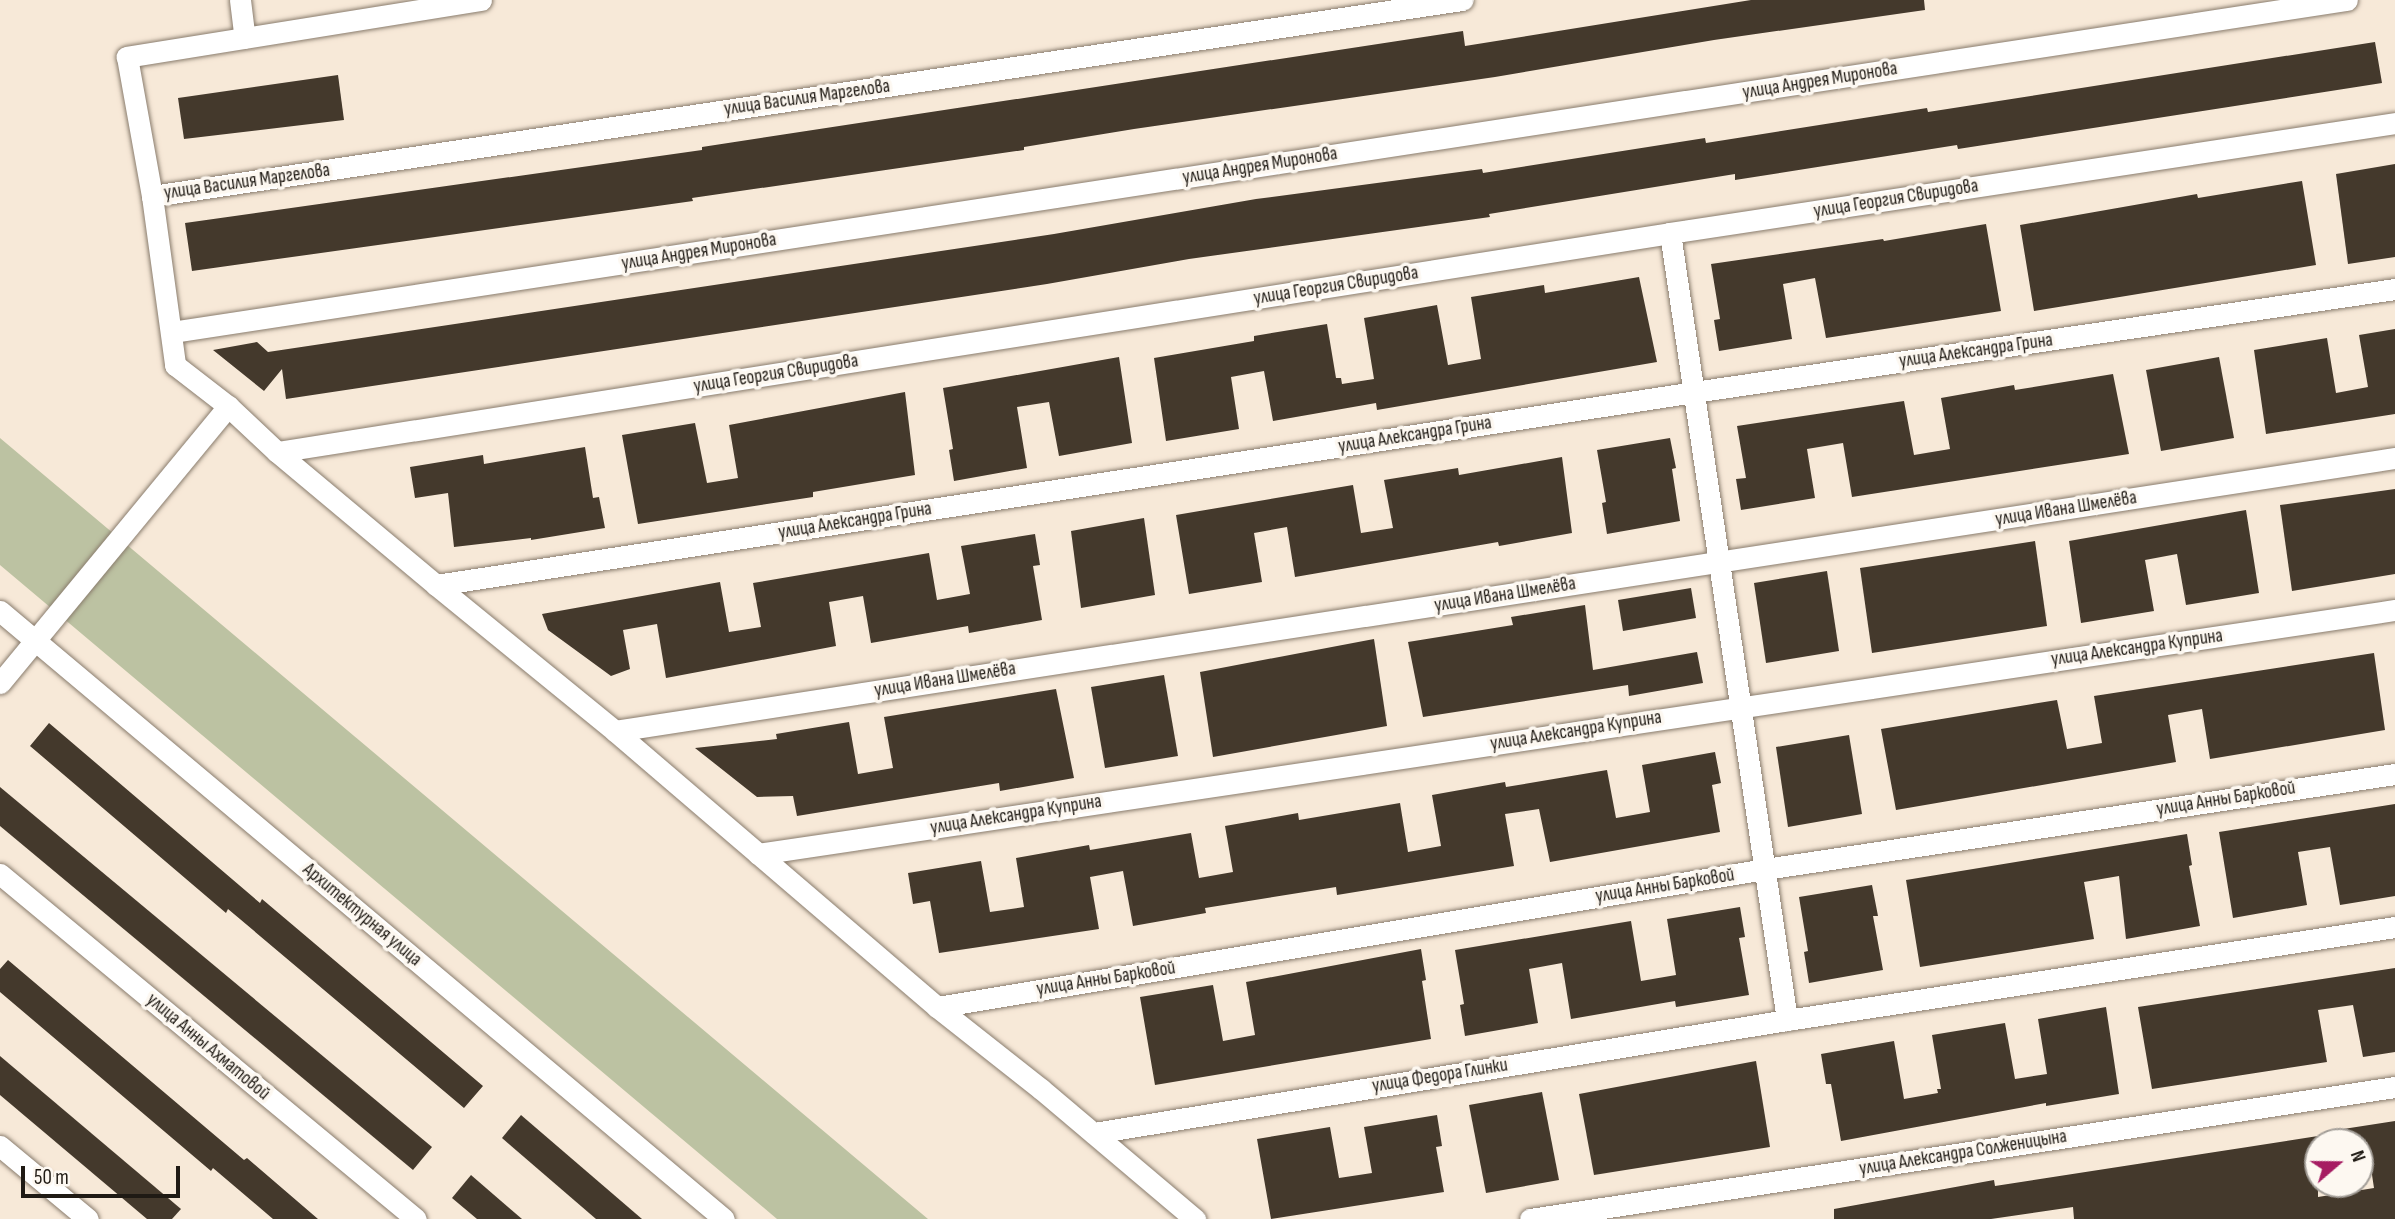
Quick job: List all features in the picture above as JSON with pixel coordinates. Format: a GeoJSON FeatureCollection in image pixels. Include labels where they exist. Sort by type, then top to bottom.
{"type":"FeatureCollection","features":[{"type":"Feature","properties":{"kind":"street"},"geometry":{"type":"LineString","coordinates":[[240,0],[245,38]]}},
{"type":"Feature","properties":{"kind":"street"},"geometry":{"type":"LineString","coordinates":[[481,0],[399,7],[245,38],[127,57],[152,196],[175,365],[228,406],[277,452],[615,731],[937,1007],[1094,1133],[1195,1219]]}},
{"type":"Feature","properties":{"kind":"street","name":"улица Василия Маргелова"},"geometry":{"type":"LineString","coordinates":[[152,196],[1462,0]]}},
{"type":"Feature","properties":{"kind":"street","name":"улица Андрея Миронова"},"geometry":{"type":"LineString","coordinates":[[172,332],[2347,0]]}},
{"type":"Feature","properties":{"kind":"street","name":"улица Георгия Свиридова"},"geometry":{"type":"LineString","coordinates":[[277,452],[1670,233],[2395,123]]}},
{"type":"Feature","properties":{"kind":"street"},"geometry":{"type":"LineString","coordinates":[[1670,233],[1787,1020]]}},
{"type":"Feature","properties":{"kind":"street","name":"улица Александра Грина"},"geometry":{"type":"LineString","coordinates":[[436,585],[1694,392],[2395,289]]}},
{"type":"Feature","properties":{"kind":"street"},"geometry":{"type":"LineString","coordinates":[[0,683],[228,406]]}},
{"type":"Feature","properties":{"kind":"street","name":"улица Ивана Шмелёва"},"geometry":{"type":"LineString","coordinates":[[615,731],[2395,458]]}},
{"type":"Feature","properties":{"kind":"street","name":"улица Александра Куприна"},"geometry":{"type":"LineString","coordinates":[[758,854],[2395,610]]}},
{"type":"Feature","properties":{"kind":"street","name":"Архитектурная улица"},"geometry":{"type":"LineString","coordinates":[[0,611],[724,1219]]}},
{"type":"Feature","properties":{"kind":"street","name":"улица Анны Барковой"},"geometry":{"type":"LineString","coordinates":[[937,1007],[1765,869],[2395,774]]}},
{"type":"Feature","properties":{"kind":"street","name":"улица Анны Ахматовой"},"geometry":{"type":"LineString","coordinates":[[0,874],[416,1219]]}},
{"type":"Feature","properties":{"kind":"street","name":"улица Федора Глинки"},"geometry":{"type":"LineString","coordinates":[[1094,1133],[1787,1020],[2395,926]]}},
{"type":"Feature","properties":{"kind":"street","name":"улица Александра Солженицына"},"geometry":{"type":"LineString","coordinates":[[1530,1219],[2395,1087]]}},
{"type":"Feature","properties":{"kind":"street"},"geometry":{"type":"LineString","coordinates":[[0,1146],[88,1219]]}},
{"type":"Feature","properties":{"kind":"green space"},"geometry":{"type":"Polygon","coordinates":[[[0,438],[928,1219],[777,1219],[0,565],[0,438]]]}},
{"type":"Feature","properties":{"kind":"building"},"geometry":{"type":"Polygon","coordinates":[[[1751,0],[1924,0],[1925,10],[1714,40],[1495,77],[1134,129],[1024,147],[1024,150],[692,198],[693,201],[192,271],[185,223],[702,150],[702,147],[1463,31],[1465,46],[1751,0]]]}},
{"type":"Feature","properties":{"kind":"building"},"geometry":{"type":"Polygon","coordinates":[[[2375,42],[2382,83],[1958,149],[1957,145],[1735,180],[1735,174],[1489,214],[1490,217],[1189,259],[1047,284],[286,399],[282,369],[264,391],[213,350],[257,342],[268,352],[1054,234],[1256,199],[1482,169],[1483,173],[1705,138],[1706,143],[1927,108],[1928,112],[2375,42]]]}},
{"type":"Feature","properties":{"kind":"building"},"geometry":{"type":"Polygon","coordinates":[[[338,75],[344,120],[184,139],[178,98],[338,75]]]}},
{"type":"Feature","properties":{"kind":"building"},"geometry":{"type":"Polygon","coordinates":[[[2395,164],[2395,257],[2348,264],[2336,174],[2395,164]]]}},
{"type":"Feature","properties":{"kind":"building"},"geometry":{"type":"Polygon","coordinates":[[[2302,181],[2316,265],[2034,311],[2020,225],[2197,194],[2198,198],[2302,181]]]}},
{"type":"Feature","properties":{"kind":"building"},"geometry":{"type":"Polygon","coordinates":[[[1986,224],[2001,311],[1826,338],[1815,278],[1783,284],[1792,339],[1719,351],[1714,320],[1720,319],[1711,264],[1883,239],[1884,241],[1986,224]]]}},
{"type":"Feature","properties":{"kind":"building"},"geometry":{"type":"Polygon","coordinates":[[[1639,277],[1657,362],[1377,410],[1376,403],[1273,421],[1264,371],[1231,377],[1239,429],[1166,441],[1154,358],[1254,341],[1254,336],[1327,324],[1336,378],[1341,378],[1342,384],[1374,379],[1364,318],[1437,305],[1448,365],[1481,359],[1471,297],[1544,285],[1545,293],[1639,277]]]}},
{"type":"Feature","properties":{"kind":"building"},"geometry":{"type":"Polygon","coordinates":[[[2395,329],[2395,414],[2266,434],[2254,350],[2327,338],[2336,393],[2368,387],[2359,335],[2395,329]]]}},
{"type":"Feature","properties":{"kind":"building"},"geometry":{"type":"Polygon","coordinates":[[[1119,357],[1132,443],[1059,456],[1049,402],[1017,407],[1027,468],[954,481],[949,450],[953,449],[943,388],[1119,357]]]}},
{"type":"Feature","properties":{"kind":"building"},"geometry":{"type":"Polygon","coordinates":[[[2219,357],[2234,438],[2161,451],[2146,370],[2219,357]]]}},
{"type":"Feature","properties":{"kind":"building"},"geometry":{"type":"Polygon","coordinates":[[[2113,374],[2129,454],[1852,497],[1843,443],[1807,449],[1815,498],[1741,510],[1736,479],[1746,478],[1737,426],[1904,401],[1914,455],[1950,449],[1941,398],[2014,385],[2015,390],[2113,374]]]}},
{"type":"Feature","properties":{"kind":"building"},"geometry":{"type":"Polygon","coordinates":[[[905,392],[915,475],[813,492],[813,497],[638,524],[622,435],[695,423],[707,483],[738,478],[729,425],[905,392]]]}},
{"type":"Feature","properties":{"kind":"building"},"geometry":{"type":"Polygon","coordinates":[[[1670,438],[1676,468],[1672,469],[1680,521],[1607,534],[1602,503],[1606,502],[1597,450],[1670,438]]]}},
{"type":"Feature","properties":{"kind":"building"},"geometry":{"type":"Polygon","coordinates":[[[585,447],[593,498],[599,497],[605,528],[531,540],[454,547],[448,493],[415,498],[410,467],[483,455],[484,464],[585,447]]]}},
{"type":"Feature","properties":{"kind":"building"},"geometry":{"type":"Polygon","coordinates":[[[1562,457],[1572,533],[1499,546],[1498,542],[1295,577],[1287,527],[1254,533],[1262,582],[1189,594],[1176,515],[1353,485],[1361,533],[1393,528],[1384,480],[1458,468],[1459,475],[1562,457]]]}},
{"type":"Feature","properties":{"kind":"building"},"geometry":{"type":"Polygon","coordinates":[[[2395,489],[2395,574],[2292,591],[2280,505],[2395,489]]]}},
{"type":"Feature","properties":{"kind":"building"},"geometry":{"type":"Polygon","coordinates":[[[2246,510],[2259,593],[2186,605],[2177,554],[2145,560],[2154,611],[2081,623],[2069,541],[2246,510]]]}},
{"type":"Feature","properties":{"kind":"building"},"geometry":{"type":"Polygon","coordinates":[[[1144,518],[1155,595],[1081,608],[1071,531],[1144,518]]]}},
{"type":"Feature","properties":{"kind":"building"},"geometry":{"type":"Polygon","coordinates":[[[1035,534],[1040,565],[1033,566],[1042,620],[969,633],[968,626],[871,643],[863,596],[829,602],[836,646],[666,678],[657,624],[623,630],[630,669],[611,676],[548,630],[542,614],[720,582],[729,632],[761,627],[753,583],[929,553],[937,600],[970,594],[961,546],[1035,534]]]}},
{"type":"Feature","properties":{"kind":"building"},"geometry":{"type":"Polygon","coordinates":[[[2035,541],[2047,626],[1872,653],[1860,568],[2035,541]]]}},
{"type":"Feature","properties":{"kind":"building"},"geometry":{"type":"Polygon","coordinates":[[[1827,571],[1839,651],[1766,663],[1754,583],[1827,571]]]}},
{"type":"Feature","properties":{"kind":"building"},"geometry":{"type":"Polygon","coordinates":[[[1691,588],[1696,618],[1623,631],[1618,600],[1691,588]]]}},
{"type":"Feature","properties":{"kind":"building"},"geometry":{"type":"Polygon","coordinates":[[[1585,605],[1593,670],[1697,652],[1703,683],[1629,696],[1628,685],[1423,717],[1408,642],[1513,625],[1511,617],[1585,605]]]}},
{"type":"Feature","properties":{"kind":"building"},"geometry":{"type":"Polygon","coordinates":[[[1374,639],[1387,726],[1213,757],[1200,672],[1374,639]]]}},
{"type":"Feature","properties":{"kind":"building"},"geometry":{"type":"Polygon","coordinates":[[[2374,653],[2385,730],[2210,759],[2202,709],[2168,715],[2176,762],[1896,810],[1881,729],[2057,700],[2067,749],[2102,743],[2094,696],[2374,653]]]}},
{"type":"Feature","properties":{"kind":"building"},"geometry":{"type":"Polygon","coordinates":[[[1164,675],[1178,756],[1105,768],[1091,687],[1164,675]]]}},
{"type":"Feature","properties":{"kind":"building"},"geometry":{"type":"Polygon","coordinates":[[[1056,689],[1074,778],[1000,791],[999,783],[797,816],[793,796],[757,797],[695,748],[777,739],[776,734],[849,722],[858,774],[893,768],[884,717],[1056,689]]]}},
{"type":"Feature","properties":{"kind":"building"},"geometry":{"type":"Polygon","coordinates":[[[49,723],[260,903],[262,899],[483,1086],[464,1108],[228,909],[226,913],[30,746],[49,723]]]}},
{"type":"Feature","properties":{"kind":"building"},"geometry":{"type":"Polygon","coordinates":[[[1849,735],[1862,814],[1788,827],[1776,747],[1849,735]]]}},
{"type":"Feature","properties":{"kind":"building"},"geometry":{"type":"Polygon","coordinates":[[[1715,752],[1721,783],[1712,785],[1720,832],[1550,862],[1539,809],[1505,814],[1514,866],[1337,895],[1336,887],[1205,908],[1206,913],[1133,926],[1123,871],[1090,877],[1099,929],[939,953],[930,901],[913,904],[908,873],[981,861],[990,912],[1024,907],[1016,858],[1089,845],[1090,850],[1191,833],[1199,878],[1233,872],[1225,826],[1298,813],[1299,820],[1400,803],[1408,852],[1441,846],[1432,795],[1505,782],[1506,787],[1607,770],[1616,818],[1650,812],[1642,765],[1715,752]]]}},
{"type":"Feature","properties":{"kind":"building"},"geometry":{"type":"Polygon","coordinates":[[[0,787],[432,1147],[413,1170],[0,826],[0,787]]]}},
{"type":"Feature","properties":{"kind":"building"},"geometry":{"type":"Polygon","coordinates":[[[2395,804],[2395,896],[2340,905],[2330,847],[2298,852],[2307,905],[2233,918],[2219,832],[2395,804]]]}},
{"type":"Feature","properties":{"kind":"building"},"geometry":{"type":"Polygon","coordinates":[[[2187,834],[2192,865],[2189,866],[2200,926],[2126,939],[2119,876],[2084,882],[2094,939],[1920,967],[1906,880],[2187,834]]]}},
{"type":"Feature","properties":{"kind":"building"},"geometry":{"type":"Polygon","coordinates":[[[1872,885],[1878,916],[1873,916],[1883,970],[1809,983],[1804,952],[1808,951],[1799,897],[1872,885]]]}},
{"type":"Feature","properties":{"kind":"building"},"geometry":{"type":"Polygon","coordinates":[[[1740,907],[1745,937],[1739,938],[1749,995],[1676,1007],[1675,1001],[1571,1019],[1562,963],[1529,969],[1538,1023],[1465,1036],[1460,1005],[1464,1004],[1455,950],[1631,921],[1641,981],[1676,975],[1667,919],[1740,907]]]}},
{"type":"Feature","properties":{"kind":"building"},"geometry":{"type":"Polygon","coordinates":[[[1421,949],[1426,980],[1422,981],[1431,1039],[1155,1085],[1140,997],[1213,985],[1223,1041],[1255,1035],[1246,982],[1421,949]]]}},
{"type":"Feature","properties":{"kind":"building"},"geometry":{"type":"Polygon","coordinates":[[[8,960],[244,1160],[247,1158],[318,1219],[273,1219],[213,1168],[211,1171],[0,992],[0,969],[8,960]]]}},
{"type":"Feature","properties":{"kind":"building"},"geometry":{"type":"Polygon","coordinates":[[[2395,968],[2395,1052],[2363,1057],[2353,1005],[2318,1010],[2327,1062],[2152,1089],[2138,1007],[2395,968]]]}},
{"type":"Feature","properties":{"kind":"building"},"geometry":{"type":"Polygon","coordinates":[[[2106,1007],[2119,1094],[2046,1106],[2046,1103],[1841,1141],[1831,1084],[1826,1084],[1821,1054],[1894,1041],[1904,1099],[1938,1093],[1937,1089],[1941,1089],[1932,1035],[2005,1023],[2015,1079],[2047,1074],[2038,1019],[2106,1007]]]}},
{"type":"Feature","properties":{"kind":"building"},"geometry":{"type":"Polygon","coordinates":[[[0,1056],[181,1209],[172,1219],[147,1219],[0,1095],[0,1056]]]}},
{"type":"Feature","properties":{"kind":"building"},"geometry":{"type":"Polygon","coordinates":[[[1756,1061],[1770,1147],[1594,1175],[1579,1094],[1756,1061]]]}},
{"type":"Feature","properties":{"kind":"building"},"geometry":{"type":"Polygon","coordinates":[[[1542,1092],[1559,1180],[1486,1193],[1469,1105],[1542,1092]]]}},
{"type":"Feature","properties":{"kind":"building"},"geometry":{"type":"Polygon","coordinates":[[[521,1115],[642,1219],[596,1219],[502,1138],[521,1115]]]}},
{"type":"Feature","properties":{"kind":"building"},"geometry":{"type":"Polygon","coordinates":[[[1437,1115],[1442,1146],[1436,1147],[1444,1192],[1271,1219],[1257,1139],[1330,1127],[1339,1178],[1372,1173],[1364,1127],[1437,1115]]]}},
{"type":"Feature","properties":{"kind":"building"},"geometry":{"type":"Polygon","coordinates":[[[2395,1121],[2395,1219],[2074,1219],[2073,1207],[1991,1219],[1834,1219],[1834,1209],[1994,1180],[1995,1186],[2304,1138],[2304,1198],[2374,1198],[2374,1128],[2350,1128],[2395,1121]]]}},
{"type":"Feature","properties":{"kind":"building"},"geometry":{"type":"Polygon","coordinates":[[[471,1175],[522,1219],[477,1219],[452,1198],[471,1175]]]}}]}
